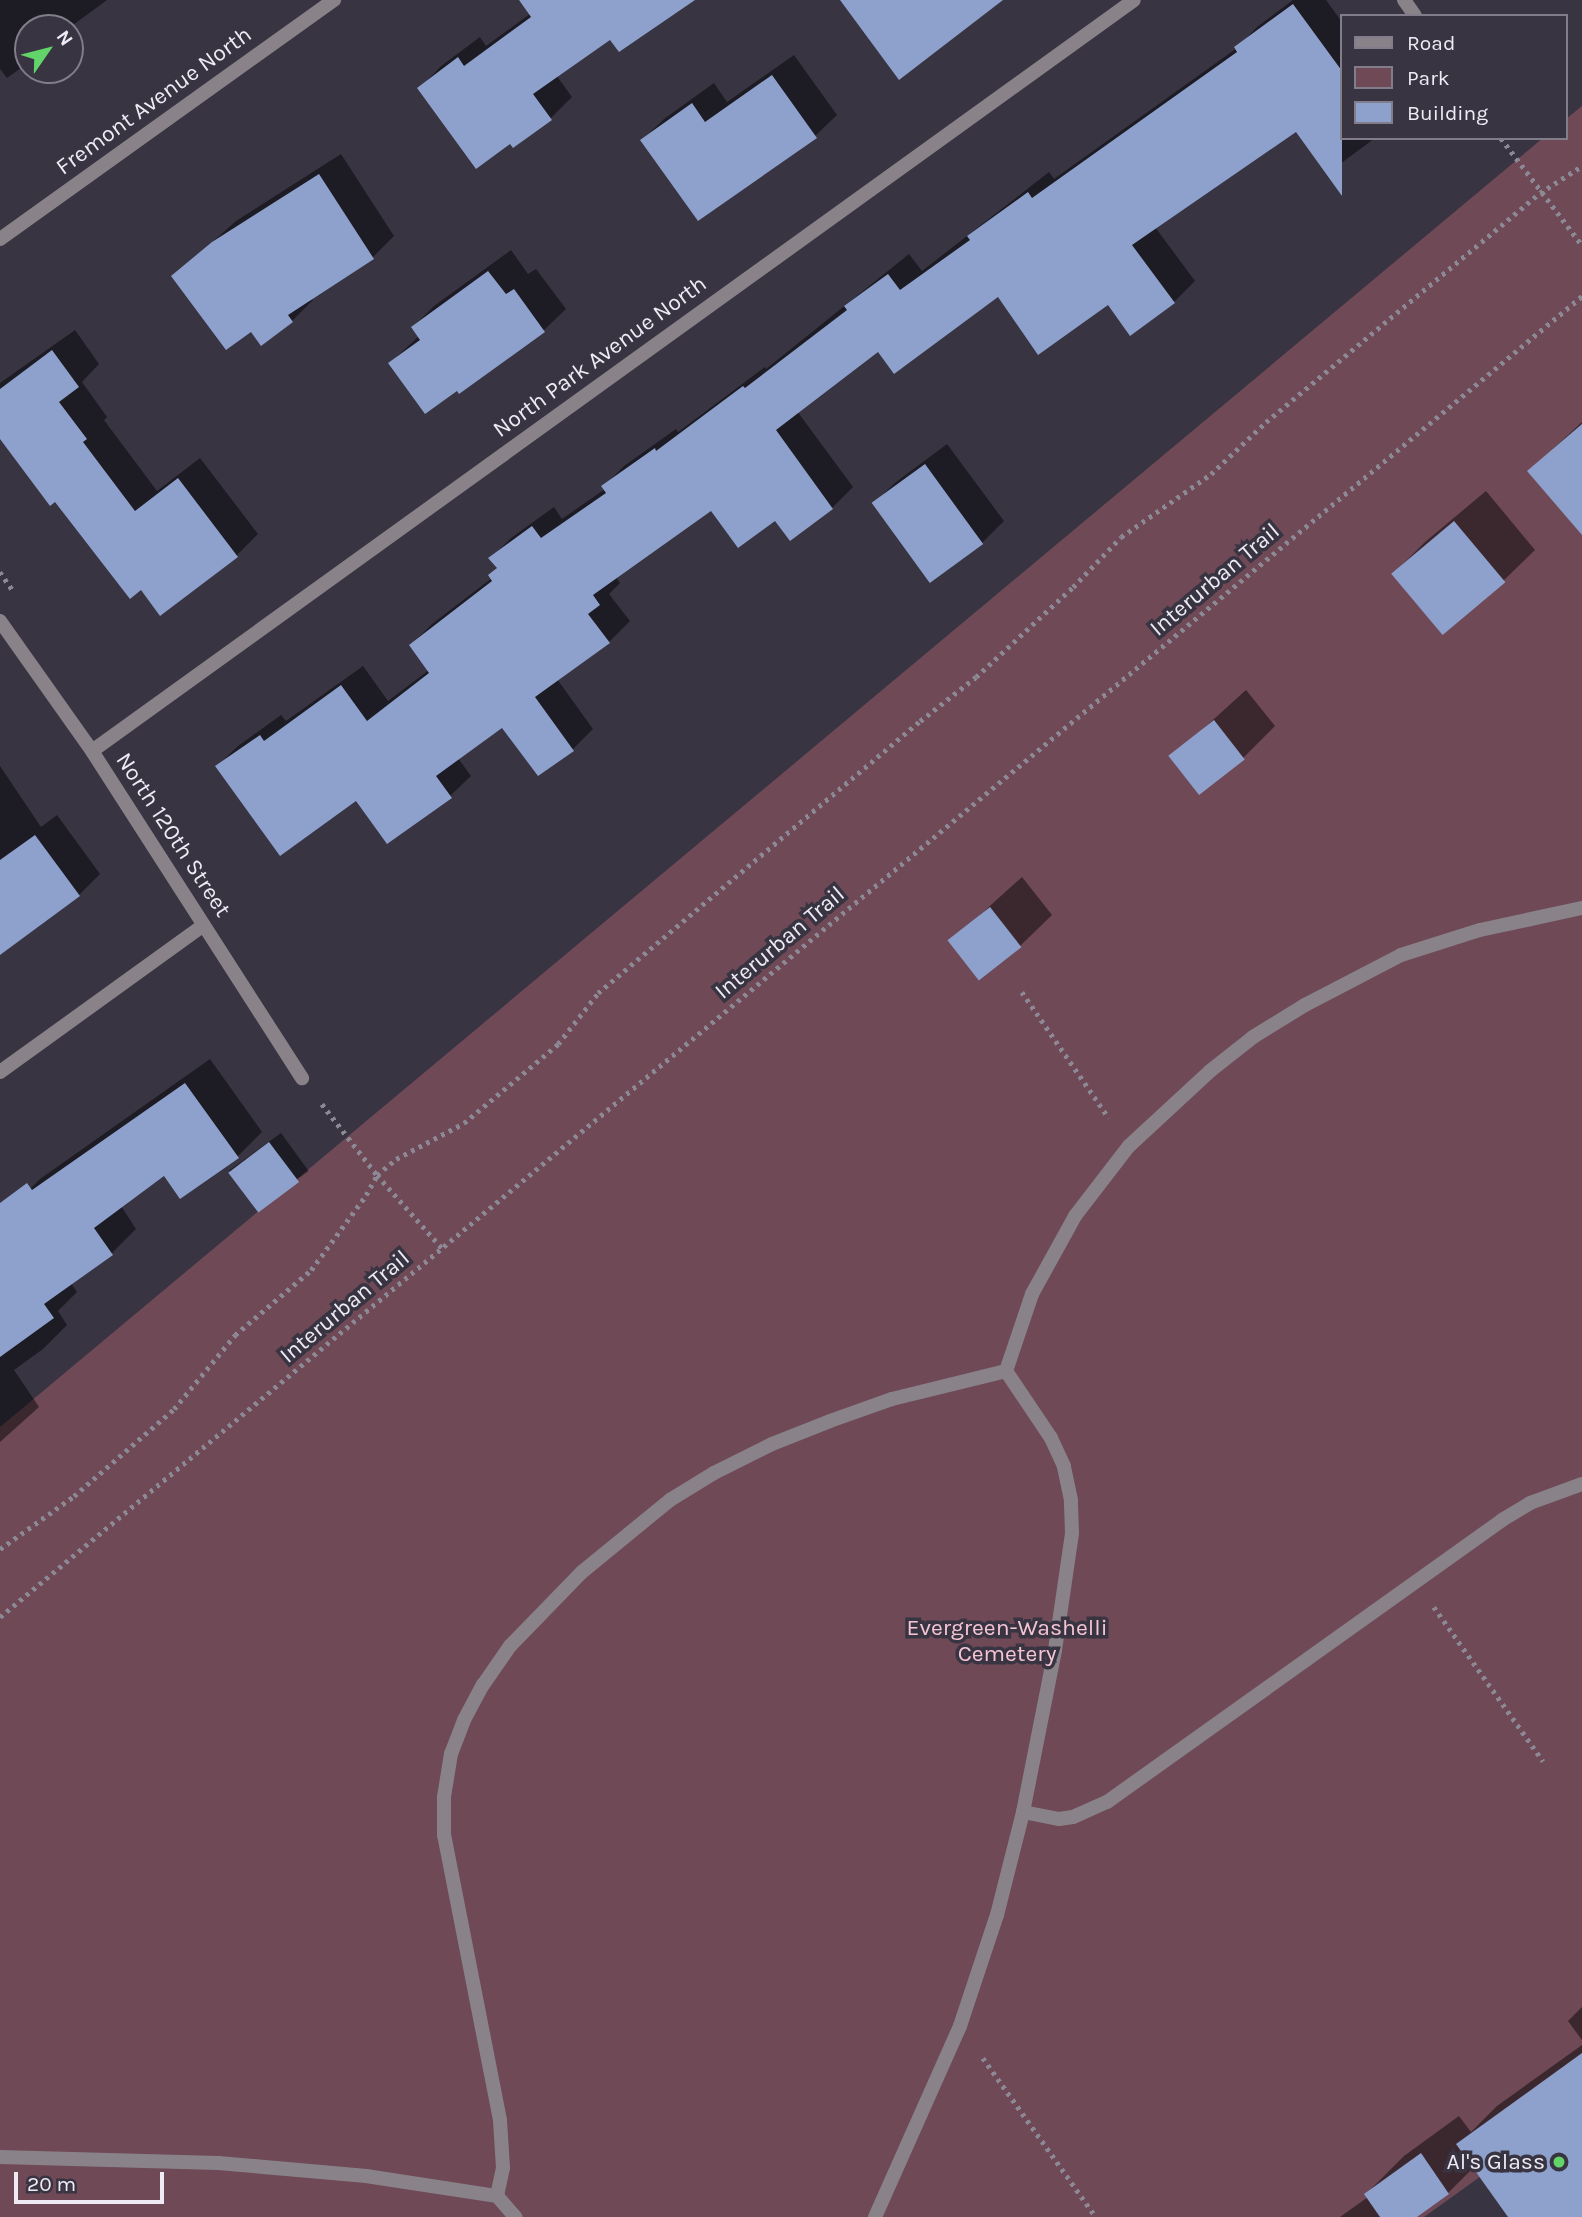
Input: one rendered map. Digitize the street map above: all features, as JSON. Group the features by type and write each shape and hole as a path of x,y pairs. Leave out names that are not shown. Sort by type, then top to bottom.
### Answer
{"street":[{"name":"Fremont Avenue North","path":"0,239 334,0"},
{"name":"North Park Avenue North","path":"92,751 1134,0"},
{"name":"North 120th Street","path":"0,621 92,751 302,1078"},
{"path":"1006,1371 1032,1294 1051,1256 1088,1197 1129,1146 1168,1107 1253,1037 1357,975 1442,941 1525,918 1582,908"},
{"path":"0,1072 204,925"},
{"path":"875,2217 960,2026 997,1915 1023,1812 1060,1623 1072,1533 1071,1500 1064,1466 1051,1437 1006,1371"},
{"path":"498,2196 503,2168 500,2120 444,1835 444,1797 451,1754 464,1720 483,1685 509,1646 582,1572 670,1500 714,1473 772,1444 842,1416 927,1389 1006,1371"},
{"path":"1023,1812 1059,1819 1081,1815 1107,1802 1502,1520 1530,1503 1582,1484"},
{"path":"0,2157 218,2163 366,2176 498,2196 515,2217"}],"path":[{"path":"1502,140 1582,245"},
{"path":"0,1549 74,1496 174,1409 235,1335 311,1270 366,1195 377,1175 396,1159 464,1123 558,1044 598,993 920,721 976,677 1073,587 1121,537 1211,474 1266,422 1541,193 1582,166"},
{"name":"Interurban Trail","path":"0,1617 1582,296"},
{"path":"1022,992 1129,1146"},
{"path":"302,1078 377,1175 442,1248"},
{"path":"1415,1580 1543,1761"},
{"path":"960,2026 1097,2217"}],"green space":[{"name":"Evergreen-Washelli Cemetery","path":"1582,106 1582,2104 1424,2217 0,2217 0,1427 1541,140 1568,140 1568,117"}],"building":[{"path":"519,0 695,0 619,52 610,40 533,94 552,120 513,148 510,144 476,169 417,88 458,57 464,66 531,17"},
{"path":"840,0 1003,0 899,80"},
{"path":"1293,4 1340,68 1342,196 1296,132 1132,245 1175,303 1130,336 1108,305 1038,355 998,297 894,374 878,352 776,430 833,509 790,541 775,521 738,548 711,511 593,595 600,605 588,614 610,643 535,697 574,751 538,776 502,728 436,776 452,798 387,844 356,801 280,856 215,766 260,735 264,741 341,685 367,721 429,673 409,645 492,581 488,575 497,568 488,558 532,526 541,538 606,493 601,486 655,448 656,451 743,386 745,388 847,310 844,306 888,274 900,290 970,240 967,236 1028,192 1032,198 1237,52 1234,47"},
{"path":"772,75 817,138 698,221 640,140 692,103 705,122"},
{"path":"319,174 374,259 288,315 293,322 261,346 251,332 226,350 171,276 212,242"},
{"path":"488,271 506,294 514,289 545,332 459,394 457,391 425,414 388,363 420,340 411,327"},
{"path":"52,350 79,387 59,402 87,439 83,442 135,511 178,478 238,557 160,616 141,590 130,599 55,502 50,506 0,439 0,389"},
{"path":"1582,424 1582,535 1527,471"},
{"path":"925,464 983,544 930,583 872,503"},
{"path":"1454,521 1505,582 1443,635 1391,574"},
{"path":"1214,720 1245,759 1199,795 1168,756"},
{"path":"35,835 80,896 0,955 0,860"},
{"path":"990,907 1021,947 979,980 947,940"},
{"path":"185,1083 239,1158 180,1199 164,1176 94,1228 113,1255 44,1304 54,1318 0,1357 0,1203 27,1183 32,1190"},
{"path":"269,1142 299,1182 258,1213 228,1173"},
{"path":"1582,2053 1582,2217 1508,2217 1456,2144"},
{"path":"1421,2153 1449,2194 1417,2217 1380,2217 1364,2194"}],"place":[{"name":"Al's Glass","path":"1559,2162"}]}
